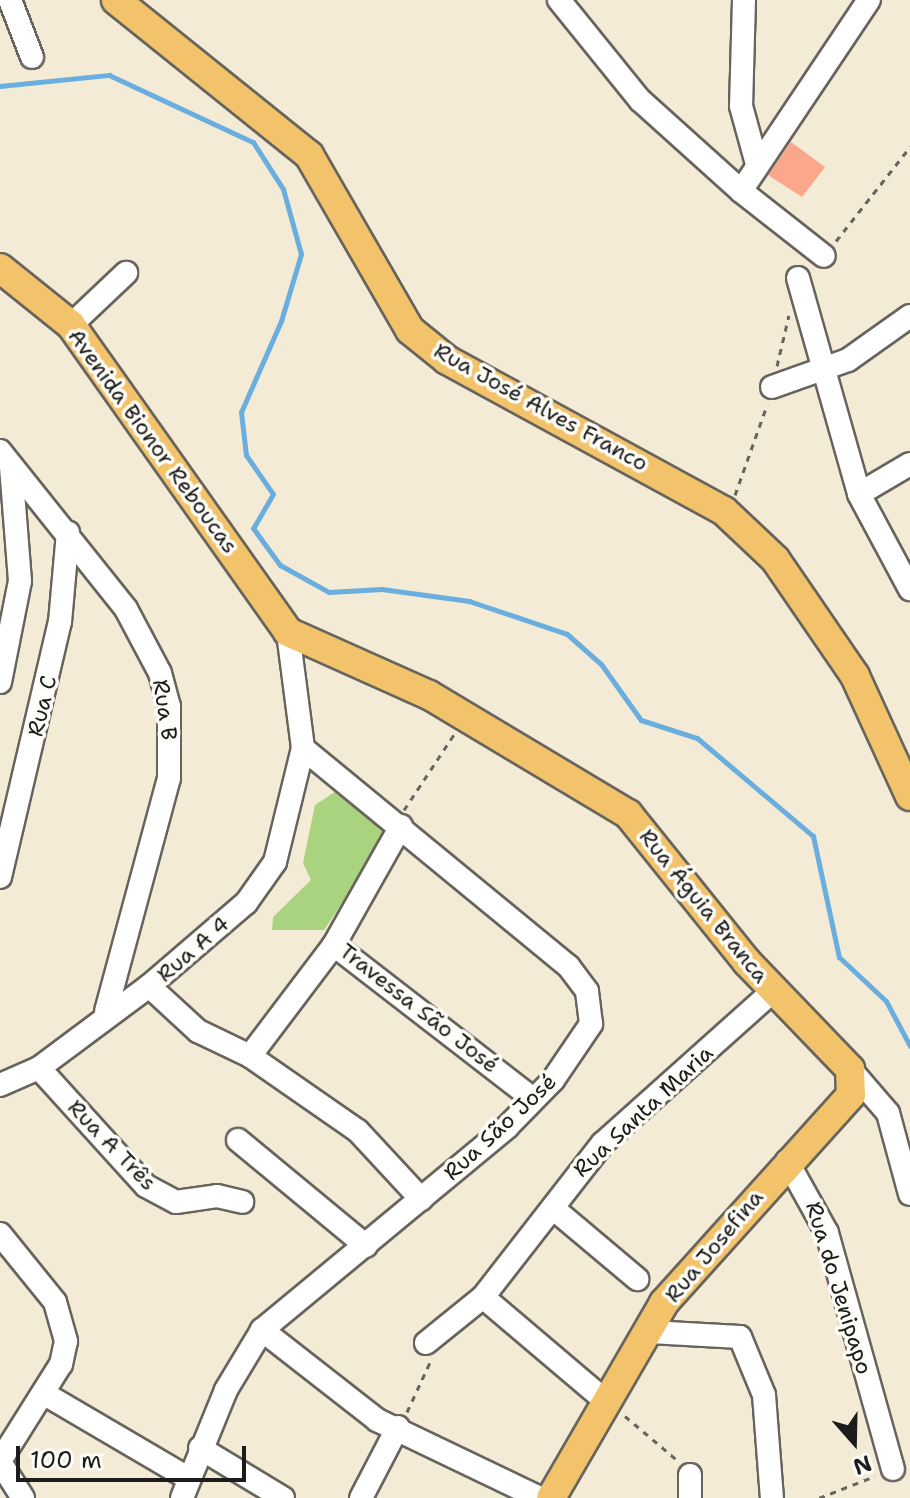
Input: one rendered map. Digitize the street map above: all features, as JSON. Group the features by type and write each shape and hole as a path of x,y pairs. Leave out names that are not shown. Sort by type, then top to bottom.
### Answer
{"main road":[{"name":"Rua José Alves Franco","path":"116,0 309,155 410,330 447,360 724,511 775,559 855,676 910,796"},
{"name":"Avenida Bionor Reboucas","path":"0,268 71,325 288,632"},
{"name":"Rua Águia Branca","path":"288,632 466,717 628,814 850,1082"},
{"name":"Rua Josefina","path":"551,1498 650,1332 664,1303 787,1161 850,1082"}],"street":[{"path":"10,0 32,57"},
{"path":"559,0 640,100 741,191 824,256"},
{"path":"744,0 741,106 757,164"},
{"path":"741,191 869,0"},
{"path":"71,325 126,273"},
{"path":"798,278 827,367 859,494 910,589"},
{"path":"772,387 827,367 910,316"},
{"path":"0,682 20,581 6,459"},
{"name":"Rua B","path":"6,459 68,532 142,637 160,673 172,730 161,818 106,1012"},
{"path":"859,494 910,464"},
{"name":"Rua C","path":"0,877 60,622 68,532"},
{"path":"288,632 303,748"},
{"name":"Rua A 4","path":"0,1085 39,1068 106,1012 149,986 246,903 275,862 303,748"},
{"name":"Rua São José","path":"185,1488 200,1448 262,1330 421,1199 532,1098 583,1042 591,1024 587,991 568,966 303,748"},
{"name":"Travessa São José","path":"398,824 334,945 532,1098"},
{"path":"250,1056 334,945"},
{"path":"149,986 198,1031 250,1056 358,1131 421,1199"},
{"name":"Rua Santa Maria","path":"426,1343 483,1297 554,1209 565,1185 603,1143 773,991"},
{"name":"Rua A Três","path":"39,1068 146,1186 176,1202 217,1196 242,1202"},
{"name":"Rua Águia Branca","path":"850,1082 888,1113 910,1194"},
{"path":"888,1113 910,1106"},
{"path":"238,1140 366,1246"},
{"name":"Rua do Jenipapo","path":"787,1161 827,1233 893,1469"},
{"path":"554,1209 637,1279"},
{"path":"0,1234 64,1319 61,1364 0,1461 23,1498"},
{"path":"483,1297 608,1403"},
{"path":"262,1330 377,1420 402,1421 540,1498"},
{"path":"650,1332 740,1337 764,1395 772,1498"},
{"path":"43,1393 185,1488"},
{"path":"361,1498 402,1421"},
{"path":"200,1448 283,1498"},
{"path":"690,1475 690,1498"}],"path":[{"path":"398,824 466,717"},
{"path":"402,1421 433,1361 426,1343"},
{"path":"608,1403 690,1475"},
{"path":"819,1498 893,1469"}],"green space":[{"path":"341,788 391,830 324,930 272,930 273,917 311,880 303,863 315,805"}],"building":[{"path":"791,142 825,167 802,197 768,175"}],"waterway":[{"path":"0,86 109,75 253,142 283,189 301,254 281,321 241,412 246,455 273,494 253,528 280,565 329,592 382,589 469,601 567,634 601,664 641,720 697,738 813,836 839,957 886,1001 910,1046"}]}
